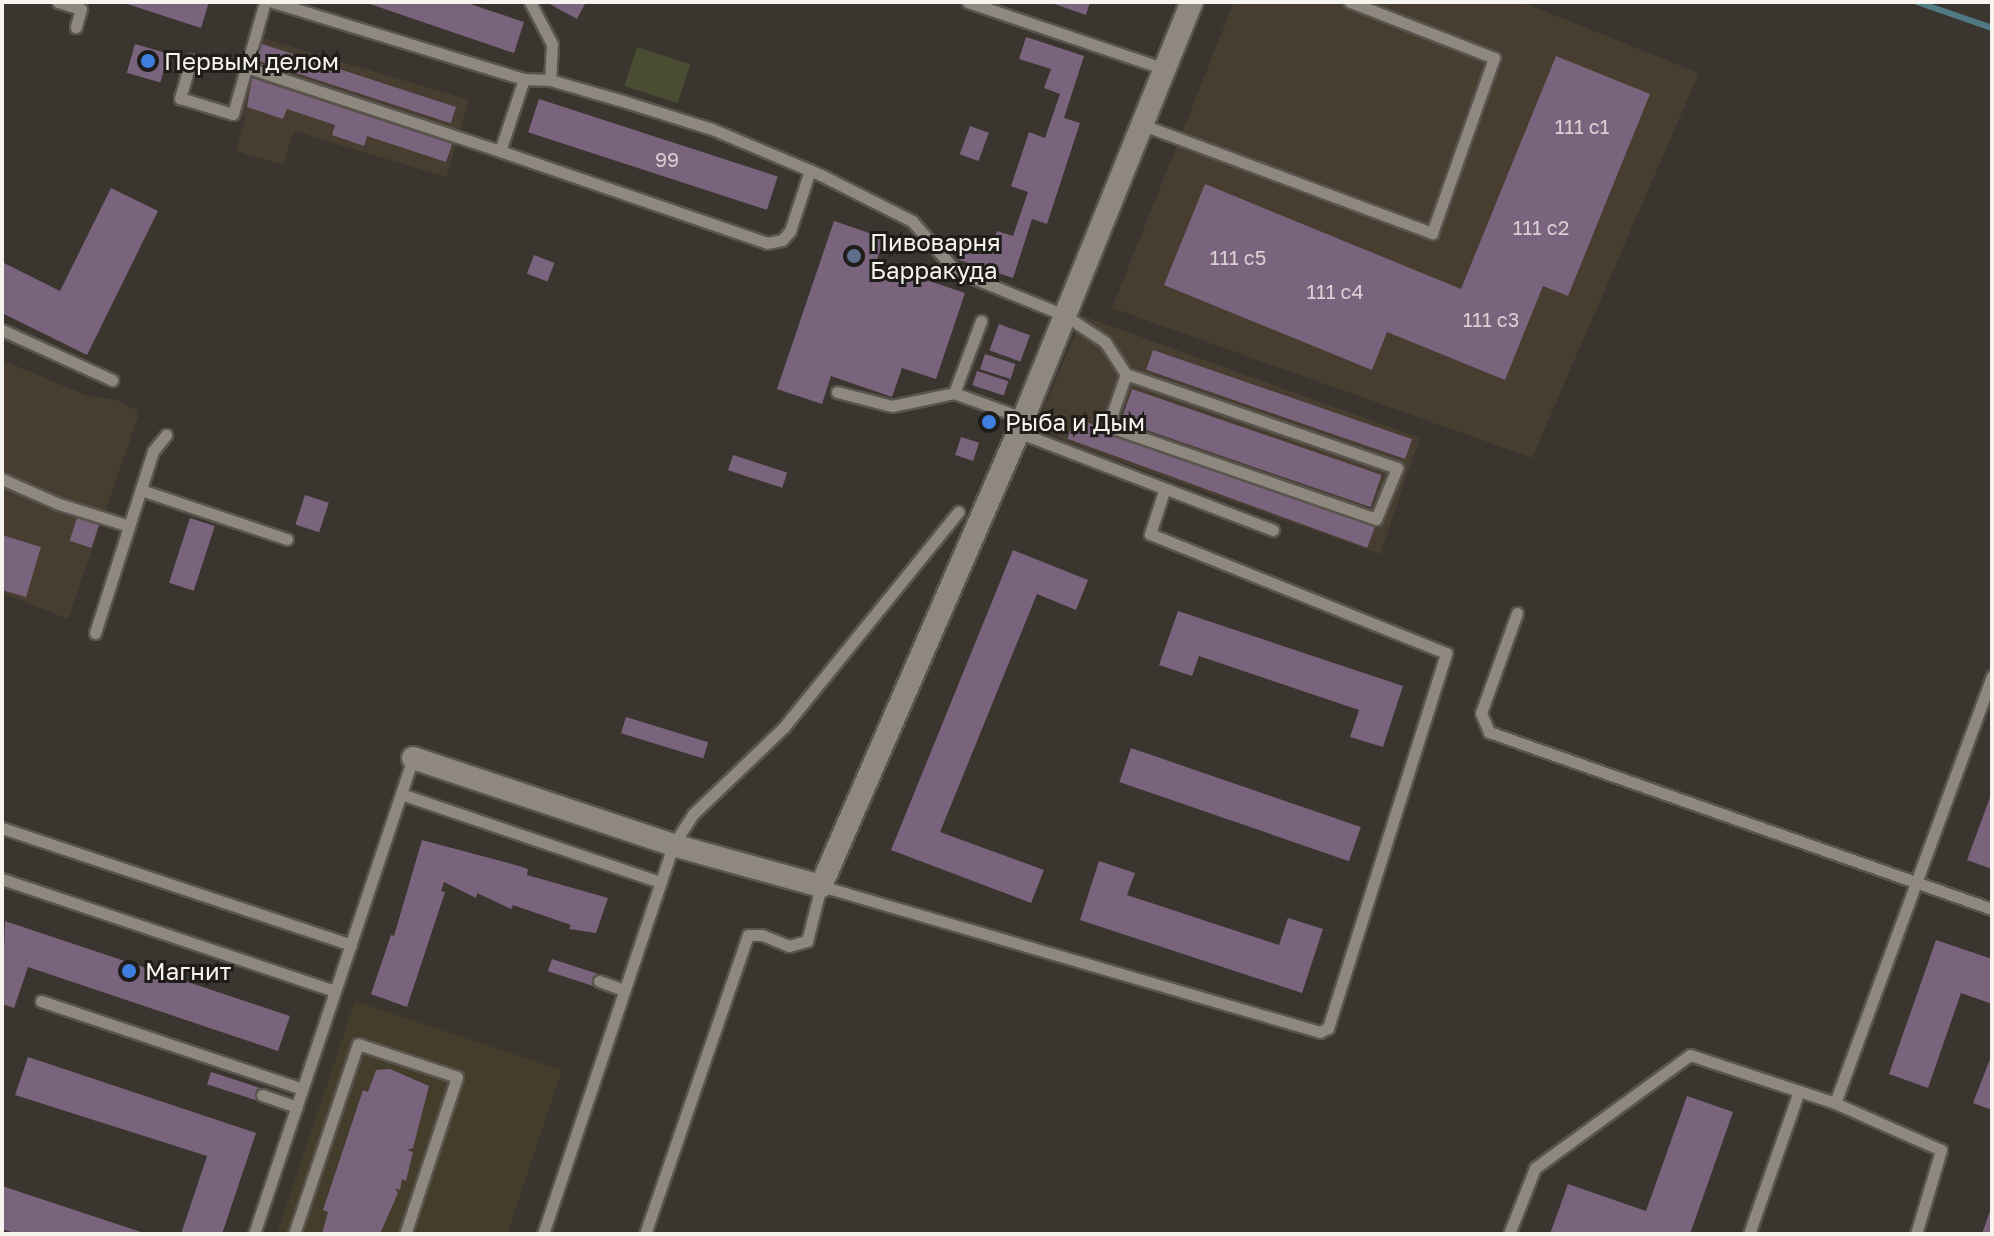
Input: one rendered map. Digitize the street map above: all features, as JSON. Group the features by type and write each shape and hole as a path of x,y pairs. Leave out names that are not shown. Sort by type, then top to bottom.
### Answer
{"street":[{"path":"413,758 673,845 821,886 1021,425 1192,2"}],"lane":[{"path":"58,2 81,9 76,27"},
{"path":"191,60 180,98 233,114 265,2"},
{"path":"273,2 524,79 550,80 712,129 810,170 912,221 956,271 1066,316 1105,342 1126,374 1397,468 1376,519 1108,426 1126,374"},
{"path":"530,2 552,44 550,80"},
{"path":"968,2 1165,69"},
{"path":"1143,125 1432,233 1494,58 1350,2"},
{"path":"246,67 767,243 782,240 790,231 810,170"},
{"path":"500,151 524,79"},
{"path":"954,393 981,321"},
{"path":"2,330 112,380"},
{"path":"837,392 892,406 954,393 1164,491 1273,530"},
{"path":"95,633 153,451 166,435"},
{"path":"2,479 129,526"},
{"path":"141,490 287,539"},
{"path":"645,1234 748,935 762,935 789,946 807,941 821,886 1320,1032 1328,1028 1446,653 1150,534 1164,491"},
{"path":"543,1234 673,845 693,814 784,727 958,512"},
{"path":"1517,613 1481,713 1489,732 1992,909"},
{"path":"1835,1103 1919,882 1992,676"},
{"path":"254,1234 413,758"},
{"path":"401,794 660,882"},
{"path":"2,828 351,945"},
{"path":"2,879 335,991"},
{"path":"599,981 624,990"},
{"path":"41,1001 303,1089"},
{"path":"294,1234 358,1044 457,1077 405,1234"},
{"path":"1509,1234 1535,1168 1690,1055 1835,1103 1941,1150 1916,1234"},
{"path":"1749,1234 1799,1091"},
{"path":"262,1095 297,1107"}],"shaded area":[{"path":"1234,2 1522,2 1699,73 1532,458 1112,308"},
{"path":"259,37 469,100 446,177 294,131 283,165 236,151 246,117 236,113"},
{"path":"1083,316 1420,438 1380,554 1065,442 1037,424"},
{"path":"2,360 88,396 116,400 136,410 138,417 68,619 2,593"},
{"path":"355,1001 562,1070 507,1234 277,1234"}],"green space":[{"path":"637,47 690,64 678,103 624,86"}],"building":[{"path":"121,2 209,2 201,28"},
{"path":"364,2 464,2 524,22 514,53"},
{"path":"546,2 586,2 577,19"},
{"path":"1049,2 1090,2 1086,15"},
{"path":"1026,37 1084,56 1064,118 1080,123 1047,224 1032,219 1013,278 956,259 963,239 991,248 997,231 1013,236 1028,192 1011,186 1029,132 1045,138 1060,94 1044,88 1051,69 1019,59"},
{"name":"Первым делом","path":"135,44 169,54 160,82 127,73"},
{"path":"262,44 456,107 451,123 257,60"},
{"path":"1556,56 1650,94 1568,296 1543,286 1505,380 1387,332 1372,370 1164,285 1205,184 1461,289"},
{"path":"252,78 452,144 446,162 367,136 364,146 332,135 335,125 287,109 283,119 247,107"},
{"path":"539,99 778,177 767,210 528,132"},
{"path":"970,126 989,133 979,161 960,154"},
{"path":"111,188 158,211 87,355 2,313 2,262 60,291"},
{"path":"834,221 884,238 876,263 965,293 936,379 902,368 892,397 831,376 822,404 777,389"},
{"path":"534,255 555,263 547,282 527,274"},
{"path":"999,324 1030,335 1020,362 989,350"},
{"path":"1153,350 1412,439 1405,459 1146,370"},
{"path":"985,354 1015,364 1010,379 980,369"},
{"path":"977,371 1008,381 1004,395 972,385"},
{"path":"1132,389 1382,475 1371,507 1121,421"},
{"path":"1075,418 1375,527 1367,548 1067,439"},
{"path":"961,437 979,443 973,461 955,455"},
{"path":"733,455 787,473 782,488 728,470"},
{"path":"305,495 329,503 319,532 295,524"},
{"path":"77,518 99,525 91,548 70,541"},
{"path":"190,518 215,526 194,591 169,583"},
{"path":"2,535 41,547 26,597 2,590"},
{"path":"1013,550 1088,580 1076,610 1037,594 940,832 1044,870 1031,903 891,850"},
{"path":"1178,611 1403,686 1383,747 1350,737 1359,710 1199,656 1192,676 1159,665"},
{"path":"626,717 708,742 703,758 621,733"},
{"path":"1131,748 1361,827 1349,861 1119,782"},
{"path":"1992,792 1992,869 1967,860"},
{"path":"422,840 519,866 528,869 527,875 608,898 596,933 569,929 571,925 513,905 511,909 477,893 476,898 444,882 441,891 445,892 407,1007 371,994 391,935 394,936"},
{"path":"1099,861 1135,873 1127,895 1279,945 1288,918 1323,929 1302,993 1080,920"},
{"path":"5,921 290,1016 278,1051 28,967 14,1008 2,1004"},
{"path":"1936,940 1992,959 1992,1004 1961,993 1928,1088 1889,1074"},
{"path":"552,959 601,975 597,987 548,971"},
{"path":"1992,1054 1992,1110 1973,1103"},
{"path":"28,1057 256,1133 222,1234 181,1234 207,1156 15,1095"},
{"path":"390,1069 429,1086 413,1148 407,1150 413,1152 406,1181 402,1179 400,1190 395,1188 398,1193 380,1234 322,1234 328,1212 323,1210 363,1090 368,1092 376,1070"},
{"path":"211,1072 263,1089 259,1101 207,1084"},
{"path":"1687,1096 1733,1112 1690,1234 1550,1234 1568,1184 1646,1211"},
{"path":"2,1186 144,1233 17,1234 2,1229"},
{"path":"1992,1205 1992,1234 1982,1234"}],"waterway":[{"path":"1917,2 1992,28"}],"place":[{"name":"Первым делом","path":"148,61"},
{"name":"Пивоварня Барракуда","path":"854,256"},
{"name":"Рыба и Дым","path":"989,422"},
{"name":"Магнит","path":"129,971"}]}
